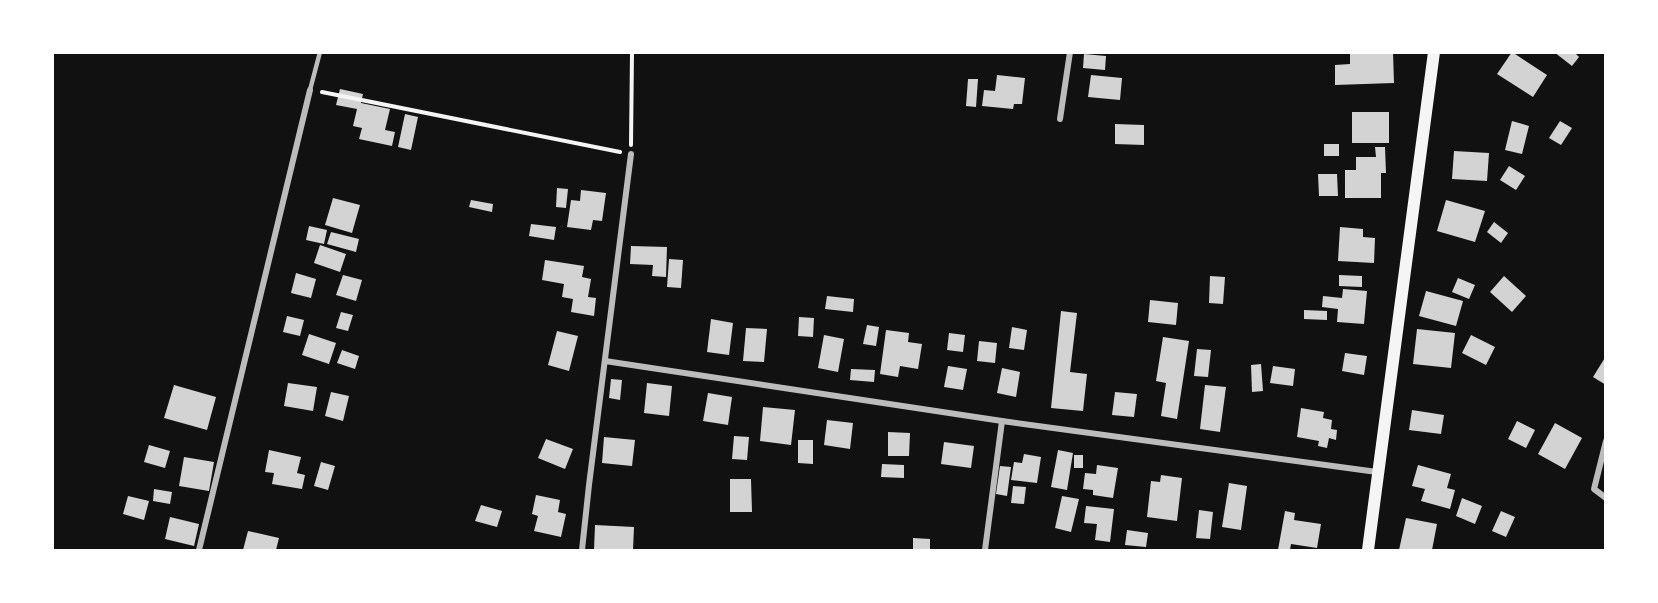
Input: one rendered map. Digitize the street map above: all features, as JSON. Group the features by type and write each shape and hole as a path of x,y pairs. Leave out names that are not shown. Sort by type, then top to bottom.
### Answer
{"main road":[{"path":"1368,550 1434,52"}],"street":[{"path":"1060,119 1070,52"},
{"path":"199,550 310,90"},
{"path":"582,550 631,154"},
{"path":"605,361 1002,421 1377,472"},
{"path":"985,550 1002,421"},
{"path":"1605,441 1594,489 1605,498"}],"lane":[{"path":"310,90 320,52"}],"path":[{"path":"310,90 631,154 632,52"}],"building":[{"path":"1350,52 1393,52 1394,83 1335,85 1335,65 1350,64"},
{"path":"1512,52 1547,75 1533,97 1497,74"},
{"path":"1554,52 1574,52 1579,57 1572,66"},
{"path":"1084,54 1106,56 1105,70 1083,68"},
{"path":"997,75 1025,78 1022,104 1014,104 1013,109 982,106 984,90 995,91"},
{"path":"1091,75 1122,78 1120,100 1088,97"},
{"path":"968,79 978,79 976,107 966,106"},
{"path":"340,89 363,94 361,103 390,109 385,130 395,132 392,146 359,139 362,128 353,126 357,109 336,105"},
{"path":"1352,112 1389,112 1389,143 1352,143"},
{"path":"405,114 418,117 411,150 398,147"},
{"path":"1512,121 1529,126 1522,154 1505,150"},
{"path":"1560,121 1572,128 1561,145 1549,138"},
{"path":"1115,124 1144,125 1144,145 1115,144"},
{"path":"1324,144 1339,144 1339,156 1324,156"},
{"path":"1375,147 1385,147 1386,173 1381,173 1381,198 1345,198 1345,170 1356,170 1356,157 1376,157"},
{"path":"1454,151 1489,153 1487,181 1452,179"},
{"path":"1509,166 1525,176 1516,190 1500,180"},
{"path":"1318,174 1337,174 1338,196 1319,196"},
{"path":"557,188 568,189 566,208 556,207"},
{"path":"581,190 606,193 602,221 593,220 591,230 567,227 571,200 580,201"},
{"path":"333,198 360,205 352,233 325,225"},
{"path":"471,200 493,204 492,212 469,207"},
{"path":"1446,200 1485,211 1475,242 1437,231"},
{"path":"1494,222 1508,233 1501,243 1487,232"},
{"path":"531,224 556,227 554,240 529,236"},
{"path":"309,226 327,230 324,244 306,240"},
{"path":"1340,227 1363,229 1363,237 1375,238 1374,263 1338,261"},
{"path":"331,232 359,239 356,252 327,244"},
{"path":"320,245 346,254 340,272 314,263"},
{"path":"631,246 667,247 666,277 652,276 653,265 630,264"},
{"path":"669,259 683,260 681,288 667,287"},
{"path":"545,260 584,266 582,277 591,279 588,297 596,298 594,316 571,312 573,299 562,297 564,284 542,280"},
{"path":"296,273 316,279 311,298 291,293"},
{"path":"343,275 362,280 356,301 336,295"},
{"path":"1339,275 1362,276 1362,287 1339,286"},
{"path":"1210,276 1225,277 1223,304 1209,303"},
{"path":"1504,276 1526,296 1512,312 1490,292"},
{"path":"1458,278 1475,285 1469,299 1452,292"},
{"path":"1343,289 1367,291 1364,324 1337,322 1338,309 1322,307 1323,296 1342,298"},
{"path":"1426,291 1463,301 1456,326 1419,316"},
{"path":"827,296 854,299 853,312 825,309"},
{"path":"1150,300 1178,303 1176,325 1148,322"},
{"path":"1304,310 1327,311 1327,320 1304,319"},
{"path":"1061,311 1077,313 1070,372 1087,374 1083,411 1051,408"},
{"path":"341,312 353,315 348,331 336,328"},
{"path":"287,316 304,320 300,336 283,332"},
{"path":"799,317 814,318 813,337 798,336"},
{"path":"711,319 733,323 729,355 707,352"},
{"path":"867,325 879,327 876,346 863,344"},
{"path":"1012,327 1027,330 1024,350 1009,348"},
{"path":"746,328 767,329 764,362 743,361"},
{"path":"1417,329 1455,333 1451,368 1413,364"},
{"path":"886,330 909,333 908,342 922,344 918,369 900,366 898,377 880,374"},
{"path":"557,331 578,336 569,371 548,365"},
{"path":"949,333 965,335 963,352 947,350"},
{"path":"309,334 336,343 329,364 302,355"},
{"path":"824,335 844,339 838,372 818,368"},
{"path":"1471,335 1495,347 1486,365 1462,353"},
{"path":"1163,337 1189,341 1177,419 1161,416 1166,383 1156,381"},
{"path":"979,341 997,343 995,363 977,361"},
{"path":"1197,349 1211,350 1208,377 1194,376"},
{"path":"342,350 359,356 355,369 337,363"},
{"path":"1345,353 1367,356 1364,375 1342,371"},
{"path":"1606,356 1606,385 1593,377"},
{"path":"1261,364 1263,391 1252,392 1251,365"},
{"path":"948,366 967,369 963,390 944,387"},
{"path":"1273,366 1295,369 1293,386 1270,383"},
{"path":"1002,368 1020,372 1016,397 997,393"},
{"path":"851,369 875,370 874,382 850,380"},
{"path":"611,379 622,380 620,400 609,398"},
{"path":"288,383 317,387 313,411 284,406"},
{"path":"647,383 672,386 669,416 644,413"},
{"path":"174,385 216,397 207,430 164,418"},
{"path":"1205,385 1226,387 1220,432 1200,429"},
{"path":"331,392 349,396 343,421 325,416"},
{"path":"1115,392 1137,394 1134,417 1112,415"},
{"path":"708,393 732,397 728,425 703,421"},
{"path":"763,407 795,410 791,445 760,441"},
{"path":"1301,408 1324,412 1323,418 1332,420 1331,429 1337,430 1336,440 1329,438 1327,448 1318,446 1319,441 1297,437"},
{"path":"1412,410 1444,415 1441,434 1409,430"},
{"path":"827,420 853,423 850,449 824,445"},
{"path":"1517,421 1535,430 1526,448 1508,439"},
{"path":"1555,423 1582,438 1565,469 1538,454"},
{"path":"888,432 910,433 909,456 888,456"},
{"path":"734,436 749,437 747,460 732,459"},
{"path":"604,437 635,440 632,466 602,463"},
{"path":"546,439 573,449 565,469 538,458"},
{"path":"798,440 813,440 813,464 798,463"},
{"path":"944,442 974,446 971,468 941,464"},
{"path":"149,445 170,451 165,468 144,462"},
{"path":"269,450 301,457 297,473 305,475 302,489 272,484 274,473 265,472"},
{"path":"1058,450 1073,453 1067,490 1051,487"},
{"path":"1024,454 1041,457 1037,483 1011,480 1014,462 1022,463"},
{"path":"1074,455 1083,455 1083,468 1074,468"},
{"path":"184,457 214,462 209,491 179,486"},
{"path":"321,462 335,466 328,490 314,486"},
{"path":"882,464 904,465 904,478 881,477"},
{"path":"1097,465 1118,468 1113,498 1093,495 1093,490 1083,489 1085,473 1096,474"},
{"path":"1418,465 1451,474 1447,488 1455,490 1450,509 1421,501 1425,489 1412,486"},
{"path":"1000,466 1011,467 1007,496 996,494"},
{"path":"1161,475 1182,478 1177,521 1147,517 1151,481 1160,482"},
{"path":"730,479 751,479 752,512 730,512"},
{"path":"1229,483 1247,486 1241,530 1222,527"},
{"path":"1013,486 1026,487 1024,504 1011,503"},
{"path":"154,489 172,492 170,504 153,501"},
{"path":"536,495 560,500 558,512 566,514 561,537 534,531 538,516 532,514"},
{"path":"128,496 149,501 144,520 123,514"},
{"path":"1062,496 1079,499 1071,532 1055,528"},
{"path":"1462,498 1482,506 1475,524 1456,516"},
{"path":"481,505 502,511 497,527 475,521"},
{"path":"1086,506 1114,509 1110,542 1095,540 1097,524 1084,523"},
{"path":"1199,510 1213,512 1210,539 1196,538"},
{"path":"1285,511 1295,513 1294,520 1321,524 1317,548 1291,544 1290,550 1278,550"},
{"path":"1501,511 1515,517 1506,537 1492,531"},
{"path":"170,517 199,524 194,546 165,539"},
{"path":"1406,518 1437,524 1432,550 1399,550"},
{"path":"595,525 634,527 633,550 594,550"},
{"path":"1127,530 1148,533 1146,547 1125,545"},
{"path":"248,531 279,538 276,550 243,550"},
{"path":"913,538 930,539 930,550 913,550"}]}
